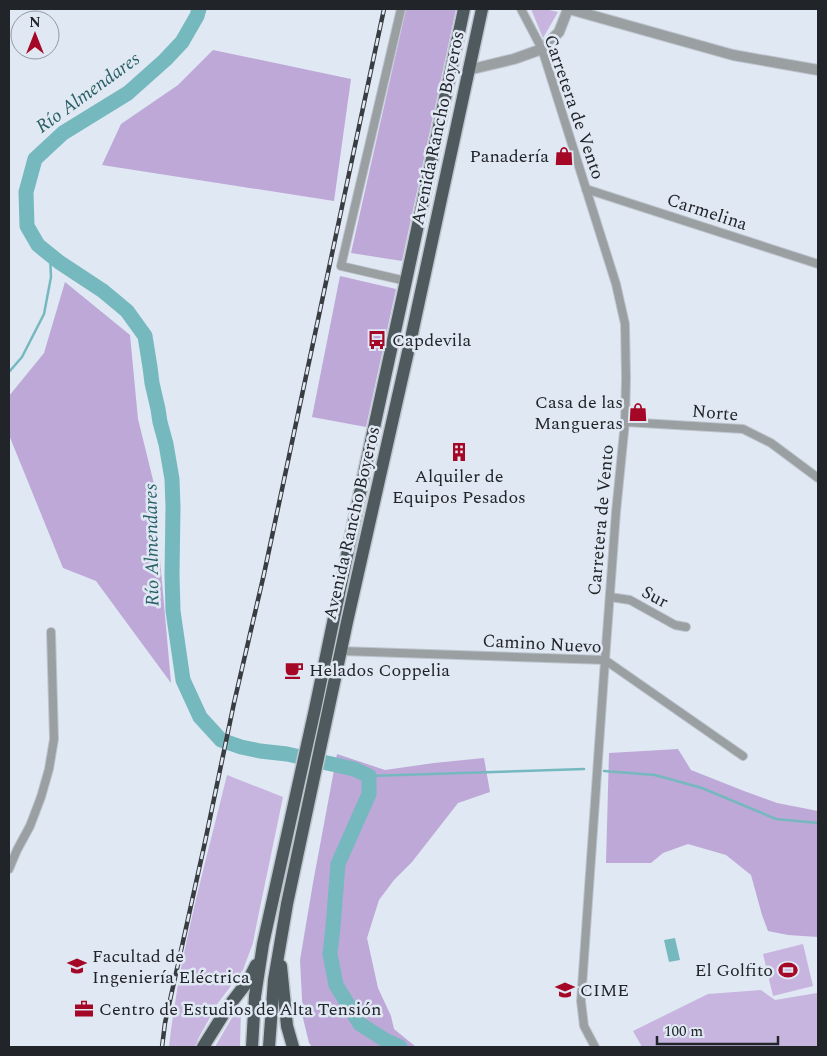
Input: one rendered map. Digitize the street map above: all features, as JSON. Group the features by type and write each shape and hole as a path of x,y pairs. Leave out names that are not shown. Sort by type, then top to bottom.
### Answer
{"highway":[{"name":"Avenida Rancho Boyeros","path":"269,1047 274,980 304,822 365,469 464,9"},
{"name":"Avenida Rancho Boyeros","path":"252,1047 255,996 264,944 291,819 341,651 482,9"},
{"path":"203,1047 228,1007 248,981 264,944"},
{"path":"280,945 288,1026 293,1047"}],"street":[{"path":"402,9 342,266 406,282"},
{"name":"Carretera de Vento","path":"521,9 542,49 616,284 625,324 625,422 616,512 581,1001 584,1026 595,1047"},
{"path":"468,70 514,59 542,49 559,32 568,9 733,55 818,70"},
{"name":"Carmelina","path":"586,189 818,264"},
{"name":"Norte","path":"625,422 743,429 770,444 818,478"},
{"name":"Sur","path":"610,597 630,600 675,625 686,627"},
{"path":"9,869 30,826 49,768 54,739 51,632"},
{"name":"Camino Nuevo","path":"341,651 605,660 743,756"}],"shaded area":[{"path":"406,9 456,9 402,261 351,253"},
{"path":"531,9 558,12 543,38"},
{"path":"213,50 351,79 334,201 102,165 121,124 178,85"},
{"path":"340,276 396,289 366,427 312,417"},
{"path":"65,282 130,335 138,419 156,492 158,537 171,683 96,581 63,568 9,435 9,396 44,353"},
{"path":"678,749 691,770 777,803 818,811 818,937 788,935 768,931 751,875 726,855 688,844 663,853 651,863 606,863 609,753"},
{"path":"337,754 385,770 484,758 490,792 458,803 412,862 394,880 379,900 367,938 378,988 391,1016 394,1029 416,1047 312,1047 309,1043 303,1018 300,960"},
{"path":"227,775 283,797 253,943 243,970 218,1003 195,1047 169,1047 173,1013 186,944"},
{"name":"El Golfito","path":"803,944 813,986 773,996 763,954"},
{"path":"761,990 775,1000 817,993 818,991 818,1047 642,1047 633,1031 708,994"},
{"path":"237,1009 241,1010 240,1047 215,1047"}],"water":[{"path":"675,938 680,960 669,962 664,940"}],"waterway":[{"name":"Río Almendares","path":"199,9 182,42 165,60 128,93 63,133 35,159 26,192 27,226 38,245 59,262 103,291 127,311 145,336 152,383 172,479 173,611 183,680 200,717 221,740 241,747 287,754 354,769 369,776 369,794 338,864 330,954 336,985 360,1024 400,1047"},
{"path":"9,372 22,357 44,314 51,277 50,255"},
{"path":"369,776 584,769"},
{"path":"604,771 655,775 702,788 776,819 818,823"}],"railway":[{"path":"162,1047 165,1023 234,703 264,574 384,9"}],"place":[{"name":"Panadería","path":"564,156"},
{"name":"Capdevila","path":"377,340"},
{"name":"Casa de las Mangueras","path":"638,412"},
{"name":"Alquiler de Equipos Pesados","path":"459,452"},
{"name":"Helados Coppelia","path":"294,670"},
{"name":"Facultad de Ingeniería Eléctrica","path":"77,966"},
{"name":"El Golfito","path":"788,970"},
{"name":"CIME","path":"565,990"},
{"name":"Centro de Estudios de Alta Tensión","path":"84,1009"}]}
